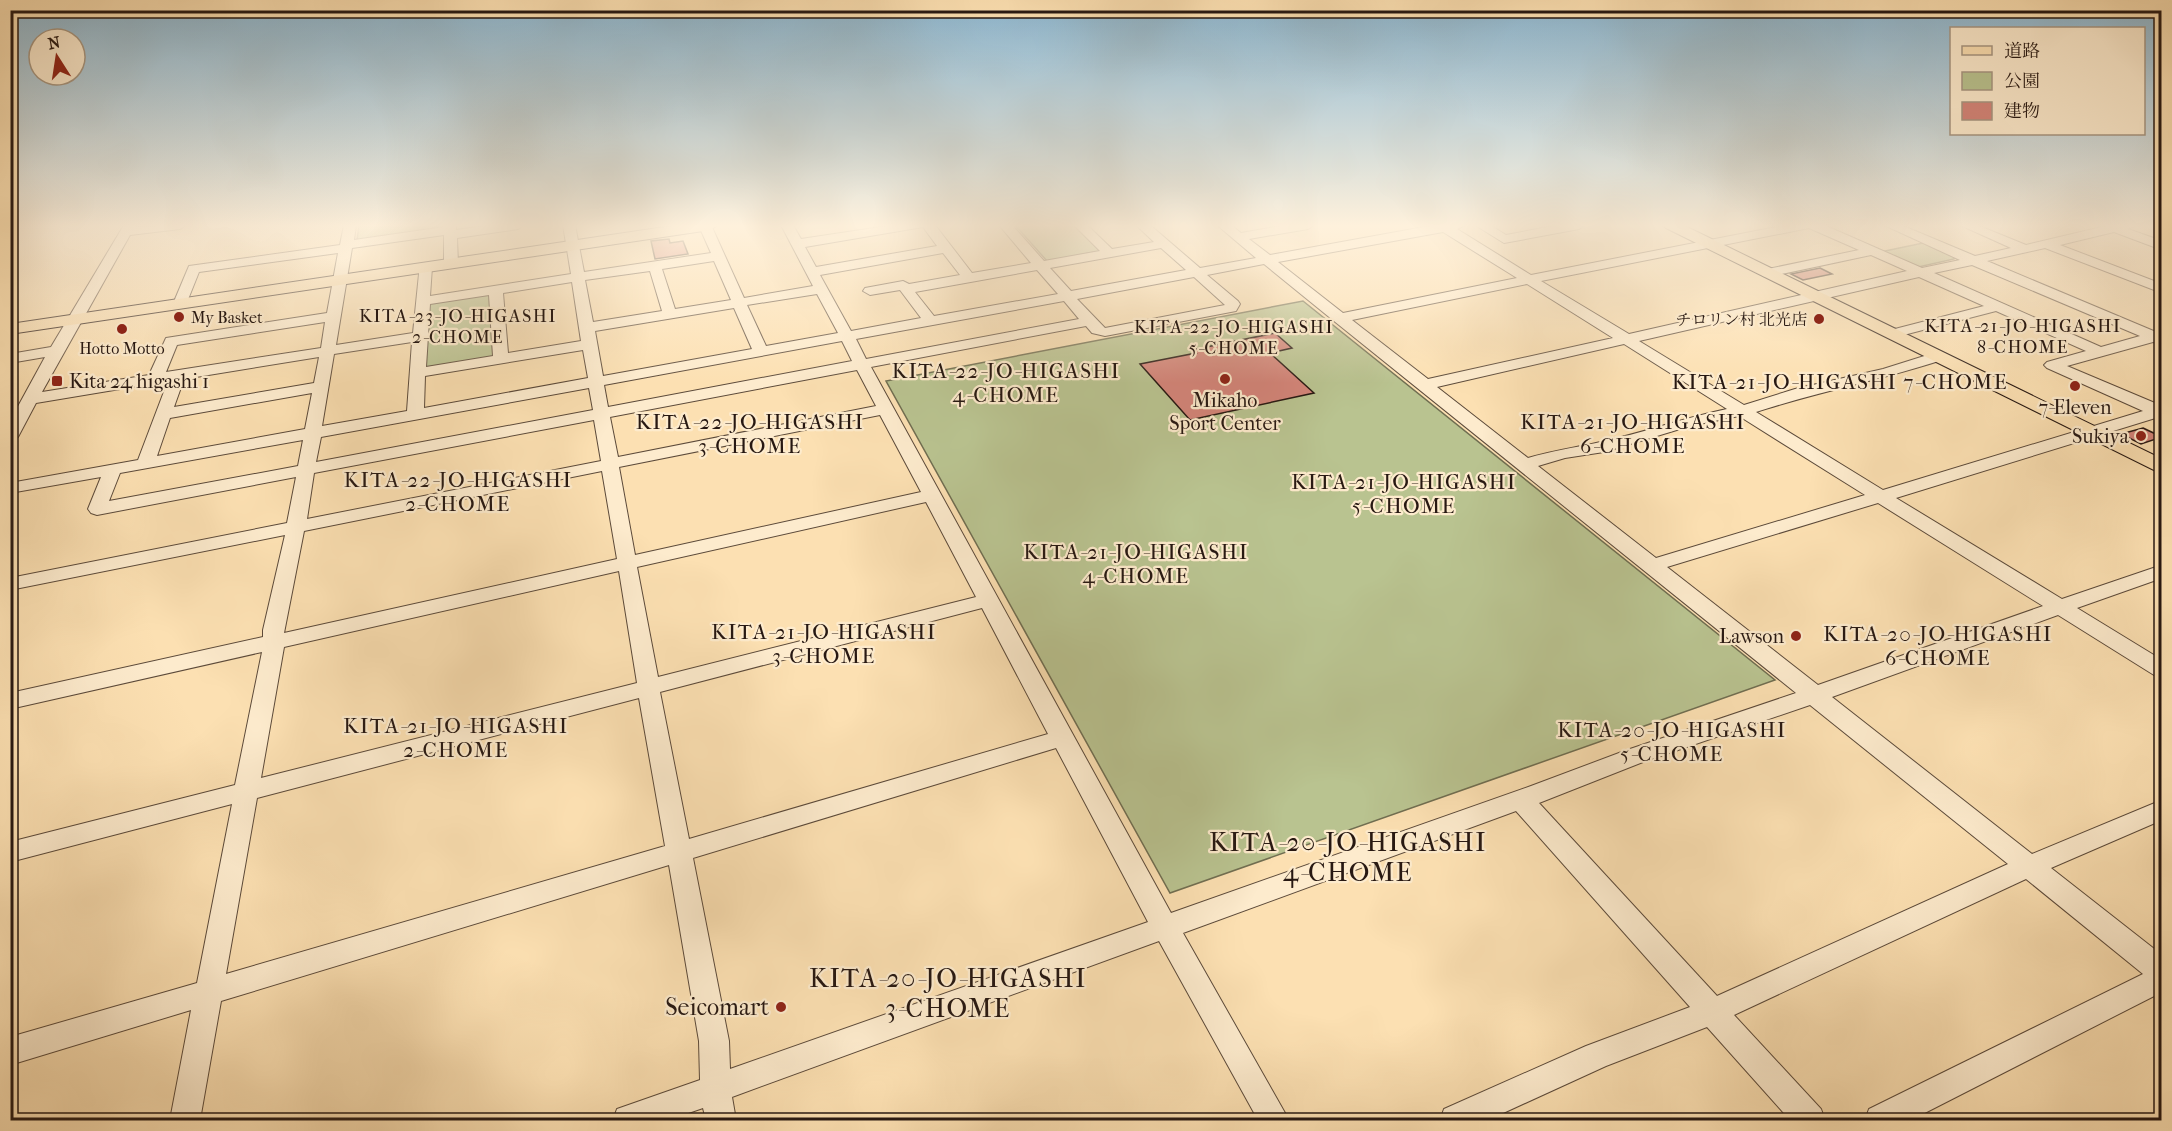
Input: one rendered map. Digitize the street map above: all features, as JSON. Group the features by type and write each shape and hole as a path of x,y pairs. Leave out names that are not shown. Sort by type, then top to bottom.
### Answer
{"main road":[{"path":"10,329 354,278"},
{"path":"1778,278 2162,468"}],"street":[{"path":"10,437 22,406 99,278"},
{"path":"180,304 190,278"},
{"path":"415,414 423,278"},
{"path":"422,302 578,278 649,689 714,1041 715,1089 721,1120"},
{"path":"659,278 670,314"},
{"path":"728,278 761,352"},
{"path":"418,373 501,359 670,314 739,303 826,278"},
{"path":"906,289 969,278"},
{"path":"1052,278 1097,330 1105,332 1231,308 1233,304 1204,278"},
{"path":"10,488 1166,278"},
{"path":"1289,278 2162,972"},
{"path":"1339,318 1535,278"},
{"path":"1424,385 1895,278"},
{"path":"1934,278 2100,352"},
{"path":"2016,278 2159,338"},
{"path":"2132,278 2161,289"},
{"path":"1529,279 2162,670"},
{"path":"185,1120 274,642 273,630 296,527 340,280"},
{"path":"817,280 1164,928 1188,964 1274,1120"},
{"path":"870,291 903,285 930,321"},
{"path":"2161,289 2139,295 2162,304"},
{"path":"496,290 501,359"},
{"path":"1892,334 1997,307"},
{"path":"156,378 171,341 334,316"},
{"path":"112,470 97,509 1089,321"},
{"path":"22,406 156,378 420,336"},
{"path":"2159,338 2052,365 2160,411"},
{"path":"10,358 56,351"},
{"path":"1524,465 1563,453 1598,448 1677,424 1742,411 1801,392 1887,373 1937,357"},
{"path":"145,464 178,375"},
{"path":"164,414 320,387"},
{"path":"10,584 885,409"},
{"path":"1651,566 2160,411"},
{"path":"10,700 931,495"},
{"path":"628,1120 1521,800 1635,756 2162,571"},
{"path":"10,852 988,600"},
{"path":"10,1051 1062,738"},
{"path":"1521,800 1810,1120"},
{"path":"1455,1120 1596,1056 1712,1012 2030,866 2162,809"},
{"path":"1880,1120 2162,978"}],"green space":[{"path":"491,293 495,358 423,370 427,303"},
{"path":"1303,301 1775,680 1170,893 886,381"}],"building":[{"name":"Mikaho Sport Center","path":"1275,333 1292,348 1270,353 1314,393 1190,420 1140,364 1196,353 1192,350"},
{"name":"Sukiya","path":"2143,428 2162,437 2141,444 2121,434"}],"place":[{"name":"My Basket","path":"179,317"},
{"name":"チロリン村 北光店","path":"1819,319"},
{"name":"Hotto Motto","path":"122,329"},
{"name":"Mikaho Sport Center","path":"1225,379"},
{"name":"Kita 24 higashi 1","path":"57,381"},
{"name":"7-Eleven","path":"2075,386"},
{"name":"Sukiya","path":"2141,436"},
{"name":"Lawson","path":"1796,636"},
{"name":"Seicomart","path":"781,1007"}],"district":[{"name":"KITA-23-JO-HIGASHI 2-CHOME","path":"458,326"},
{"name":"KITA-21-JO-HIGASHI 8-CHOME","path":"2023,336"},
{"name":"KITA-22-JO-HIGASHI 5-CHOME","path":"1234,337"},
{"name":"KITA-21-JO-HIGASHI 7-CHOME","path":"1840,382"},
{"name":"KITA-22-JO-HIGASHI 4-CHOME","path":"1006,383"},
{"name":"KITA-22-JO-HIGASHI 3-CHOME","path":"750,434"},
{"name":"KITA-21-JO-HIGASHI 6-CHOME","path":"1633,434"},
{"name":"KITA-22-JO-HIGASHI 2-CHOME","path":"458,492"},
{"name":"KITA-21-JO-HIGASHI 5-CHOME","path":"1404,494"},
{"name":"KITA-21-JO-HIGASHI 4-CHOME","path":"1136,564"},
{"name":"KITA-21-JO-HIGASHI 3-CHOME","path":"824,644"},
{"name":"KITA-20-JO-HIGASHI 6-CHOME","path":"1938,646"},
{"name":"KITA-21-JO-HIGASHI 2-CHOME","path":"456,738"},
{"name":"KITA-20-JO-HIGASHI 5-CHOME","path":"1672,742"},
{"name":"KITA-20-JO-HIGASHI 4-CHOME","path":"1348,857"},
{"name":"KITA-20-JO-HIGASHI 3-CHOME","path":"948,993"}]}
